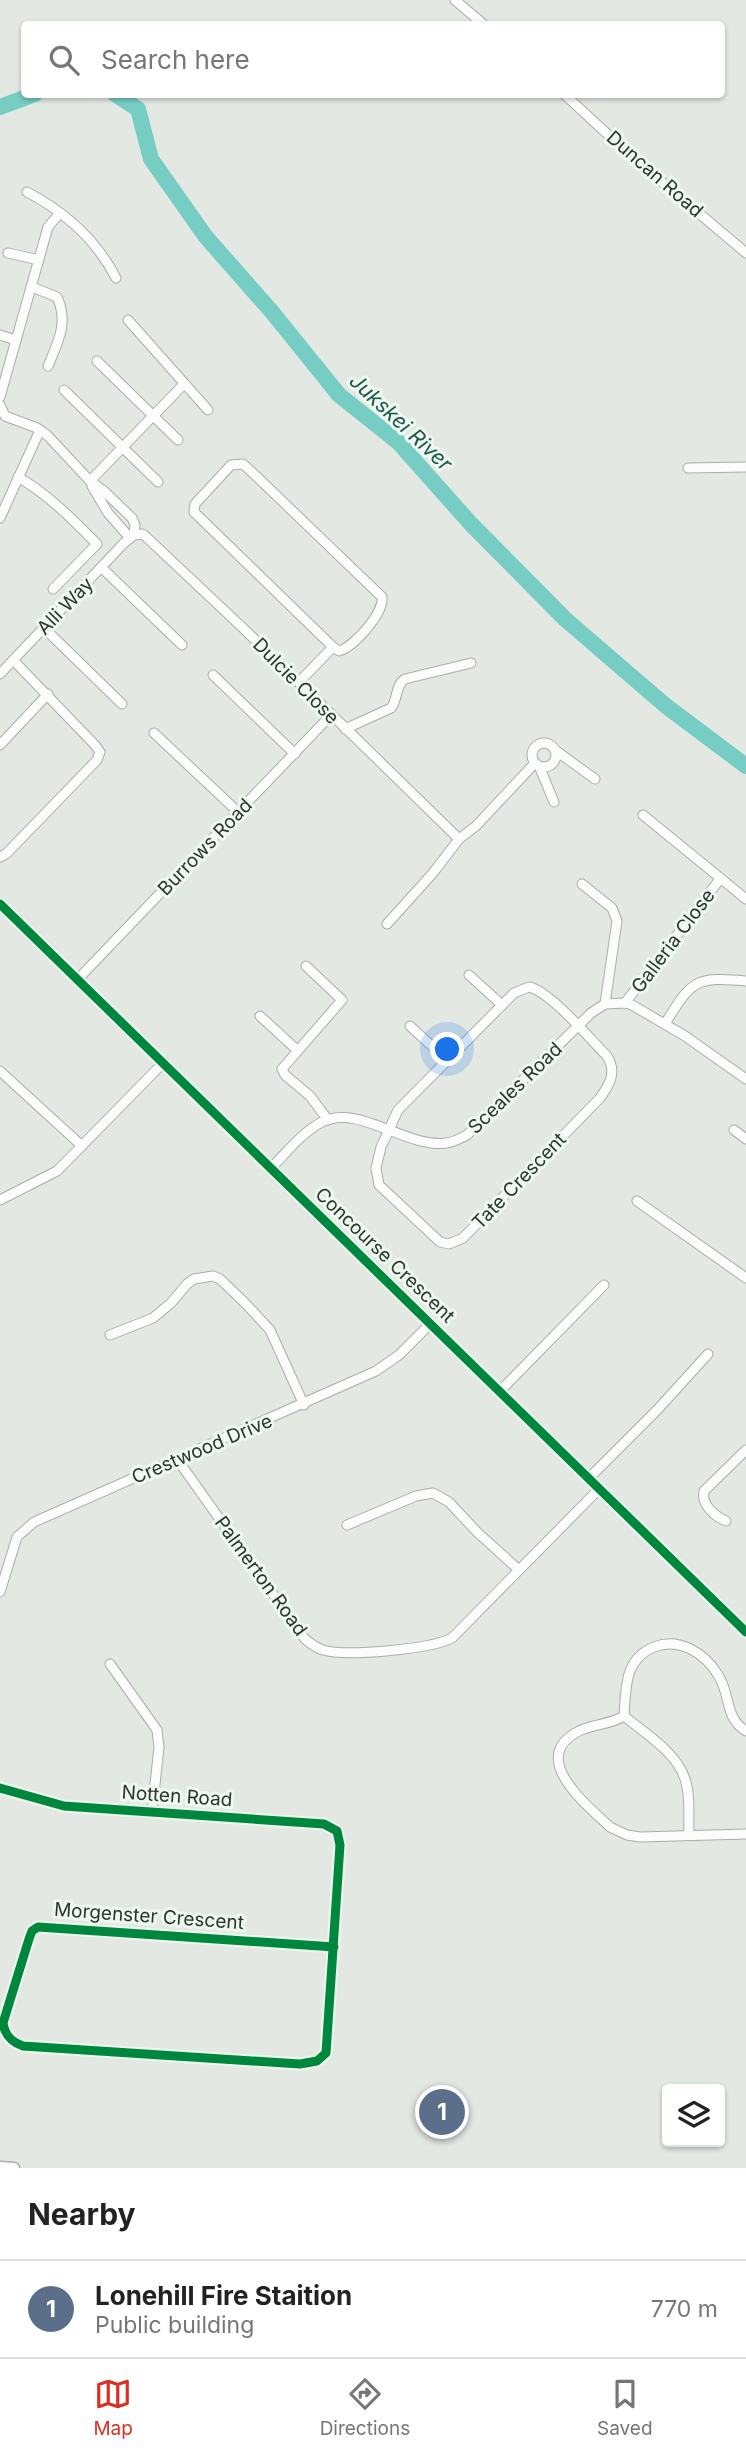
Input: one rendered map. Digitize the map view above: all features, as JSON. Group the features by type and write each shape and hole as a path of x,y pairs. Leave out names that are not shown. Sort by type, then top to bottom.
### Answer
{"street":[{"path":"455,0 480,21"},
{"name":"Duncan Road","path":"568,98 630,155 746,253"},
{"path":"27,192 76,224 94,244 116,278"},
{"path":"0,397 48,227 60,213"},
{"path":"8,253 39,260"},
{"path":"32,287 57,297 64,317 63,330 48,366"},
{"path":"128,320 208,410"},
{"path":"0,335 16,340"},
{"path":"97,361 178,440"},
{"path":"90,481 184,384"},
{"path":"64,390 158,482"},
{"path":"0,405 5,415 48,436 90,481 105,492 132,519 135,525 132,537"},
{"path":"0,518 3,505 40,430"},
{"path":"239,463 249,470 382,597 381,610 368,627 342,651 333,647 194,512 195,504 231,465 239,463"},
{"path":"688,468 746,467"},
{"path":"18,477 55,502 97,544 53,589"},
{"path":"90,481 108,513 132,537"},
{"name":"Dulcie Close","path":"132,537 143,534 151,540 459,839"},
{"name":"Alli Way","path":"0,674 132,537"},
{"path":"102,568 182,645"},
{"path":"44,628 122,704"},
{"path":"299,682 333,647"},
{"path":"0,857 99,755 96,745 13,660"},
{"path":"345,729 391,708 400,682 405,679 471,663"},
{"path":"213,675 295,754"},
{"path":"0,745 48,694"},
{"name":"Burrows Road","path":"78,979 331,715"},
{"path":"153,733 238,812"},
{"path":"554,802 532,754 537,745 547,743 595,779"},
{"path":"537,764 550,765 554,761 555,750"},
{"path":"387,924 433,873 459,839 477,826 537,764"},
{"name":"Galleria Close","path":"643,815 746,899"},
{"name":"Galleria Close","path":"625,1003 720,879"},
{"path":"583,884 612,908 617,921 605,1004 625,1003 645,1011 746,1079"},
{"name":"Concourse Crescent","path":"0,904 746,1632"},
{"path":"271,1167 310,1130 328,1120 310,1096 283,1072 283,1066 342,1000 306,966"},
{"path":"469,975 502,1005"},
{"path":"665,1024 687,990 703,980 719,978 746,981"},
{"path":"390,1131 398,1110 518,990 534,987 578,1028"},
{"name":"Sceales Road","path":"328,1120 346,1118 438,1144 467,1135 591,1013 605,1004"},
{"path":"260,1016 297,1049"},
{"path":"410,1026 447,1059"},
{"name":"Tate Crescent","path":"390,1131 381,1147 376,1168 379,1185 436,1240 449,1244 456,1242 499,1203 607,1088 611,1078 611,1064 578,1028"},
{"path":"0,1200 57,1171 164,1062"},
{"path":"0,1070 82,1146"},
{"path":"734,1130 746,1139"},
{"path":"637,1201 746,1278"},
{"path":"110,1335 153,1318 194,1279 213,1276 220,1279 270,1330 304,1405"},
{"path":"500,1391 604,1285"},
{"name":"Crestwood Drive","path":"0,1592 17,1537 26,1528 304,1405 386,1365 430,1324"},
{"path":"589,1478 708,1354"},
{"path":"726,1521 716,1517 702,1496 746,1450"},
{"name":"Palmerton Road","path":"177,1459 305,1639 314,1647 336,1653 413,1648 442,1643 452,1638 599,1489"},
{"path":"347,1525 416,1496 433,1493 449,1502 519,1570"},
{"path":"625,1716 627,1677 637,1657 656,1646 673,1642 690,1648 719,1675 729,1711 734,1721 746,1731"},
{"path":"110,1664 157,1730 159,1746 152,1812"},
{"path":"625,1716 581,1730 568,1738 559,1756 563,1776 575,1794 610,1827 640,1837 746,1834"},
{"path":"625,1716 681,1770 686,1780 689,1834"},
{"name":"Notten Road","path":"0,1788 64,1805 324,1824 337,1831 340,1845 334,1947"},
{"name":"Morgenster Crescent","path":"38,1927 334,1947 326,2053 317,2061 300,2064 23,2046 9,2038 4,2031 3,2023 29,1939 32,1931 38,1927"},
{"path":"0,2167 14,2168"}],"waterway":[{"name":"Jukskei River","path":"0,107 24,98"},
{"name":"Jukskei River","path":"121,98 138,109 151,159 206,237 272,312 339,395 398,442 471,524 565,619 666,706 746,766"}],"cycle path":[{"path":"0,904 746,1632"},
{"path":"0,1788 64,1806 324,1824 337,1831 340,1845 326,2053 317,2061 300,2064 23,2046 9,2038 3,2023 29,1939 32,1931 38,1927 334,1947"}],"place":[{"name":"Lonehill Fire Staition","path":"442,2112"}]}
